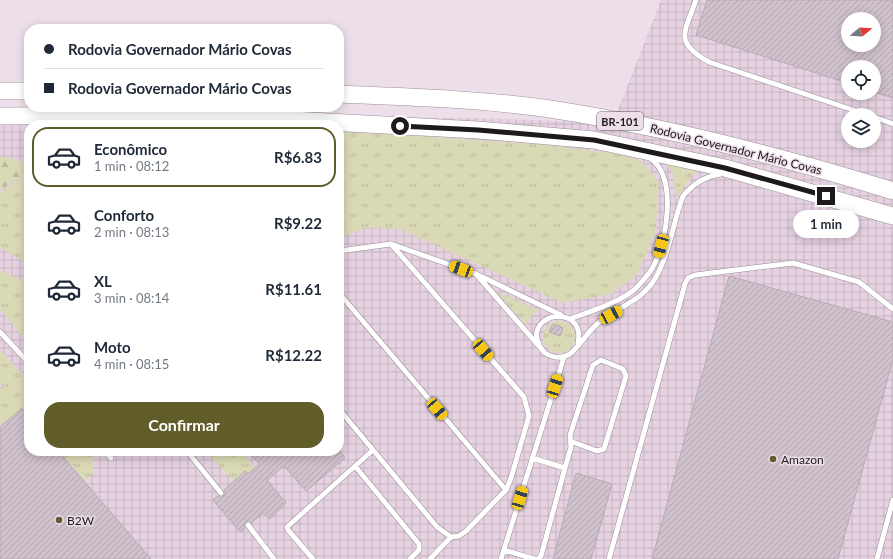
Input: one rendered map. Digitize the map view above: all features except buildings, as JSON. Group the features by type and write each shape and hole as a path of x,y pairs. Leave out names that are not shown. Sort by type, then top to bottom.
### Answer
{"highway":[{"path":"0,91 24,91"},
{"name":"Rodovia Governador Mário Covas","path":"344,94 497,104 548,109 610,119 751,151 893,191"},
{"name":"Rodovia Governador Mário Covas","path":"0,116 197,115 291,120"},
{"name":"Rodovia Governador Mário Covas","path":"344,123 478,130 594,140 738,172 893,216"}],"lane":[{"path":"696,0 684,37 686,43 695,54 709,62 847,108"},
{"path":"881,120 893,124"},
{"path":"570,319 613,302 634,290 653,268 658,256 668,207 667,184 656,162 636,149"},
{"path":"476,274 541,348 551,357 564,357 575,350 578,344 603,319 631,304 644,294 655,279 666,254 683,196 690,187 713,175 738,172"},
{"path":"344,250 391,244 476,274 570,319 578,331 578,344"},
{"path":"391,244 524,397 529,416 517,460 506,490 466,531 459,536 451,538 430,559"},
{"path":"609,559 685,284 688,278 695,275 793,263 859,282 893,309"},
{"path":"344,299 506,490"},
{"path":"541,348 538,342 539,328 549,318 561,315"},
{"path":"0,332 24,358"},
{"path":"501,559 564,357"},
{"path":"504,550 538,559 541,556 571,447 570,441 570,435 593,365 601,360 623,369 626,376 604,449 597,451 570,441"},
{"path":"344,415 437,526 451,538"},
{"path":"313,559 287,527 373,450"},
{"path":"190,456 221,493"},
{"path":"532,458 565,468"},
{"path":"355,466 419,544 419,550 410,559"},
{"path":"877,559 893,500"},
{"path":"248,525 274,559"}],"shaded area":[{"path":"661,0 893,0 893,559 0,559 0,116 133,115 478,118 613,123"}],"green space":[{"path":"344,132 548,145 618,154 636,158 648,167 659,183 655,235 636,276 610,294 563,303 400,229 365,228 344,236"},
{"path":"0,156 24,162 24,174 0,191"},
{"path":"661,158 704,169 693,174 676,199 673,173"},
{"path":"24,175 24,262 0,247 0,193"},
{"path":"0,270 24,282 24,337 0,309"},
{"path":"497,292 539,310 532,314 526,325"},
{"path":"556,321 562,321 571,325 575,337 571,349 562,353 556,353 547,349 543,340 543,334 547,325"},
{"path":"0,350 24,376 24,408 2,425 0,423 0,390 3,387 0,383"},
{"path":"62,456 92,456 93,473 84,481"},
{"path":"210,456 245,456 255,468 248,474 245,471 234,481"}],"place":[{"name":"Amazon","path":"773,459"},
{"name":"B2W","path":"59,520"}],"route":[{"path":"400,126 478,130 594,140 725,168 826,196"}]}
